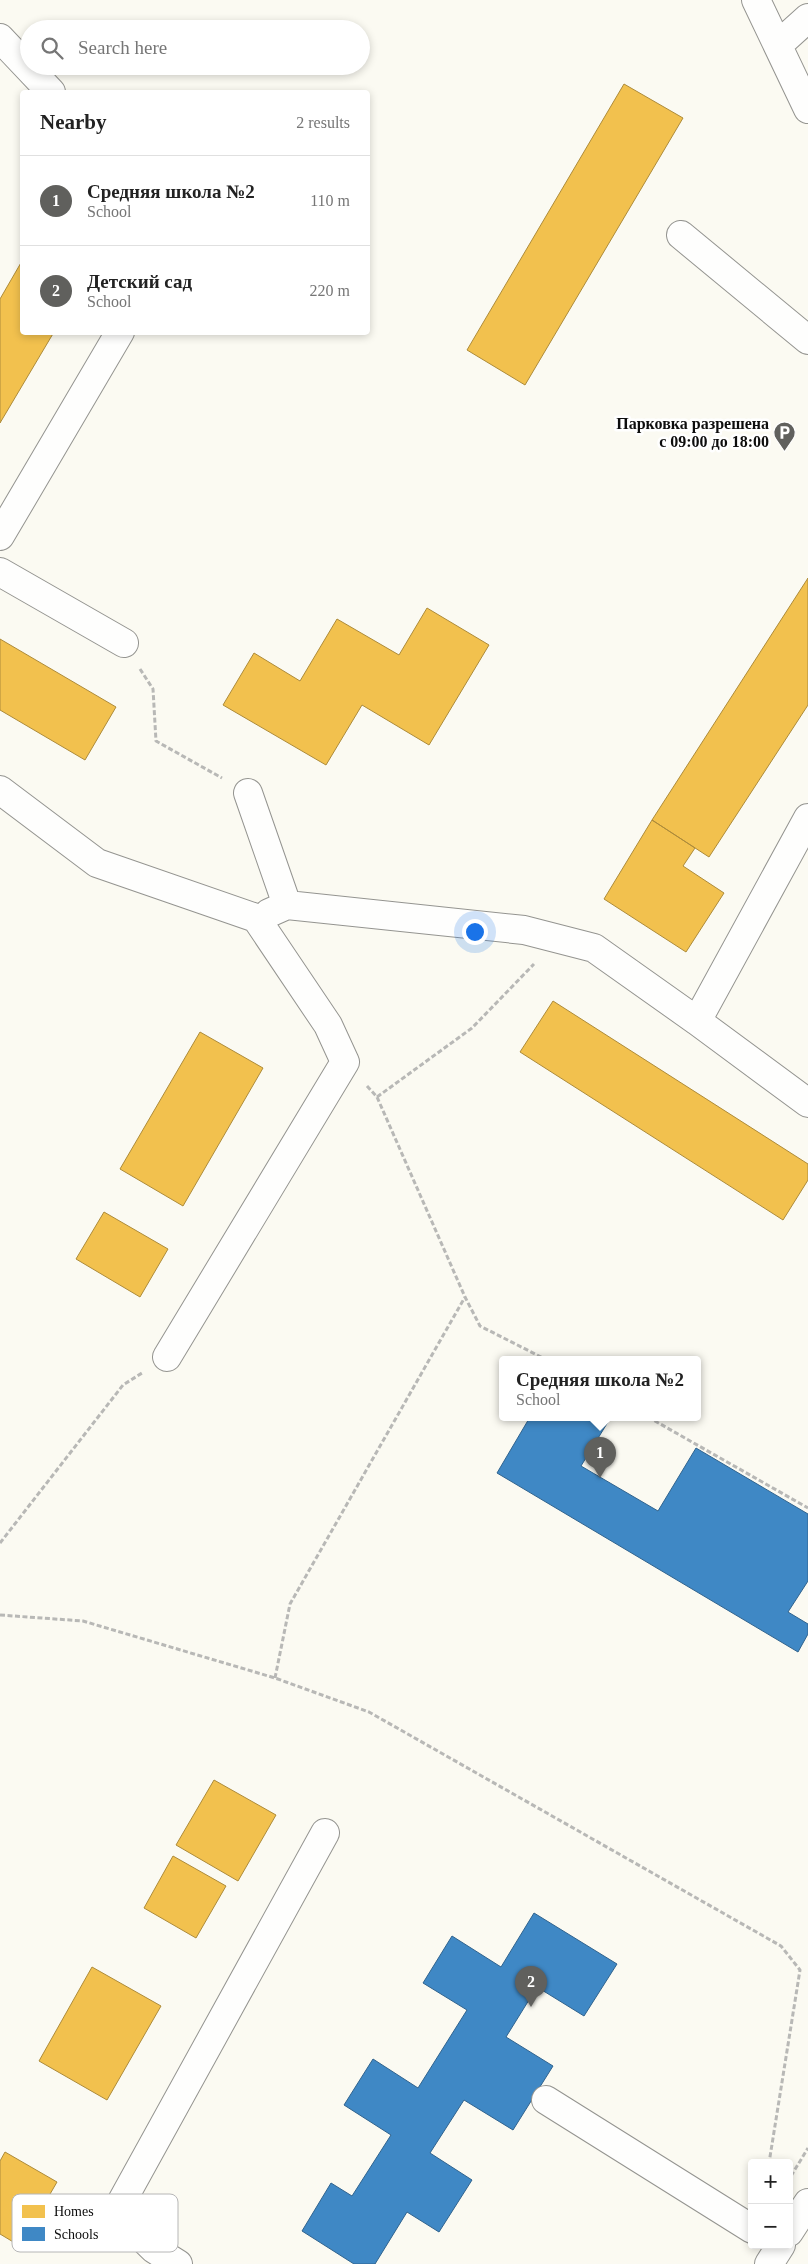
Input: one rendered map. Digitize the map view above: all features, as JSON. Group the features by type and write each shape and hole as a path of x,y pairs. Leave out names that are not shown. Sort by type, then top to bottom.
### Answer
{"street":[{"path":"756,0 808,109"},
{"path":"778,45 808,18"},
{"path":"0,38 20,59"},
{"path":"35,75 49,90"},
{"path":"681,235 808,340"},
{"path":"0,536 118,335"},
{"path":"0,572 124,643"},
{"path":"0,790 97,863 256,918 328,1025 345,1062 167,1357"},
{"path":"248,793 287,906"},
{"path":"697,1021 808,818"},
{"path":"256,918 287,906 524,930 594,948 808,1103"},
{"path":"126,2194 325,1833"},
{"path":"546,2100 748,2226"},
{"path":"793,2227 808,2203"},
{"path":"157,2252 178,2264"}],"path":[{"path":"124,643 153,689 156,741 248,793"},
{"path":"377,1097 472,1028 533,964 551,937"},
{"path":"345,1062 377,1097 465,1297 480,1326 539,1356"},
{"path":"275,1678 290,1604 465,1297"},
{"path":"0,1542 123,1385 167,1357"},
{"path":"655,1421 808,1508"},
{"path":"0,1615 83,1621 275,1678 369,1712 781,1946 800,1970 770,2159"},
{"path":"793,2172 808,2148"}],"building: Homes":[{"path":"624,84 683,118 525,385 467,350"},
{"path":"20,264 20,335 52,335 0,423 0,299"},
{"path":"808,578 808,705 709,857 652,820"},
{"path":"427,608 489,645 429,745 362,705 326,765 223,705 254,653 300,681 337,619 399,655"},
{"path":"0,639 116,707 85,760 0,710"},
{"path":"652,820 695,848 683,866 724,893 686,952 604,899"},
{"path":"553,1001 808,1164 808,1180 783,1220 520,1052"},
{"path":"200,1032 263,1068 183,1206 120,1169"},
{"path":"104,1212 168,1249 140,1297 76,1259"},
{"path":"214,1780 276,1815 238,1881 176,1845"},
{"path":"173,1856 226,1886 196,1938 144,1908"},
{"path":"92,1967 161,2006 107,2100 39,2061"},
{"path":"5,2152 57,2182 50,2194 12,2194 12,2241 0,2234 0,2161"}],"building: Schools":[{"path":"528,1421 609,1421 581,1466 658,1511 696,1448 808,1514 808,1581 788,1612 808,1624 808,1634 798,1652 497,1473"},
{"path":"534,1913 617,1964 584,2016 537,1987 506,2037 553,2066 513,2130 464,2100 430,2153 472,2180 439,2232 407,2212 375,2264 354,2264 302,2231 331,2183 352,2196 391,2135 344,2105 373,2059 418,2088 467,2010 423,1983 452,1936 501,1967"}],"place":[{"name":"Парковка разрешена с 09:00 до 18:00","path":"785,451"},
{"name":"Средняя школа №2","path":"600,1478"},
{"name":"Детский сад","path":"531,2007"}]}
